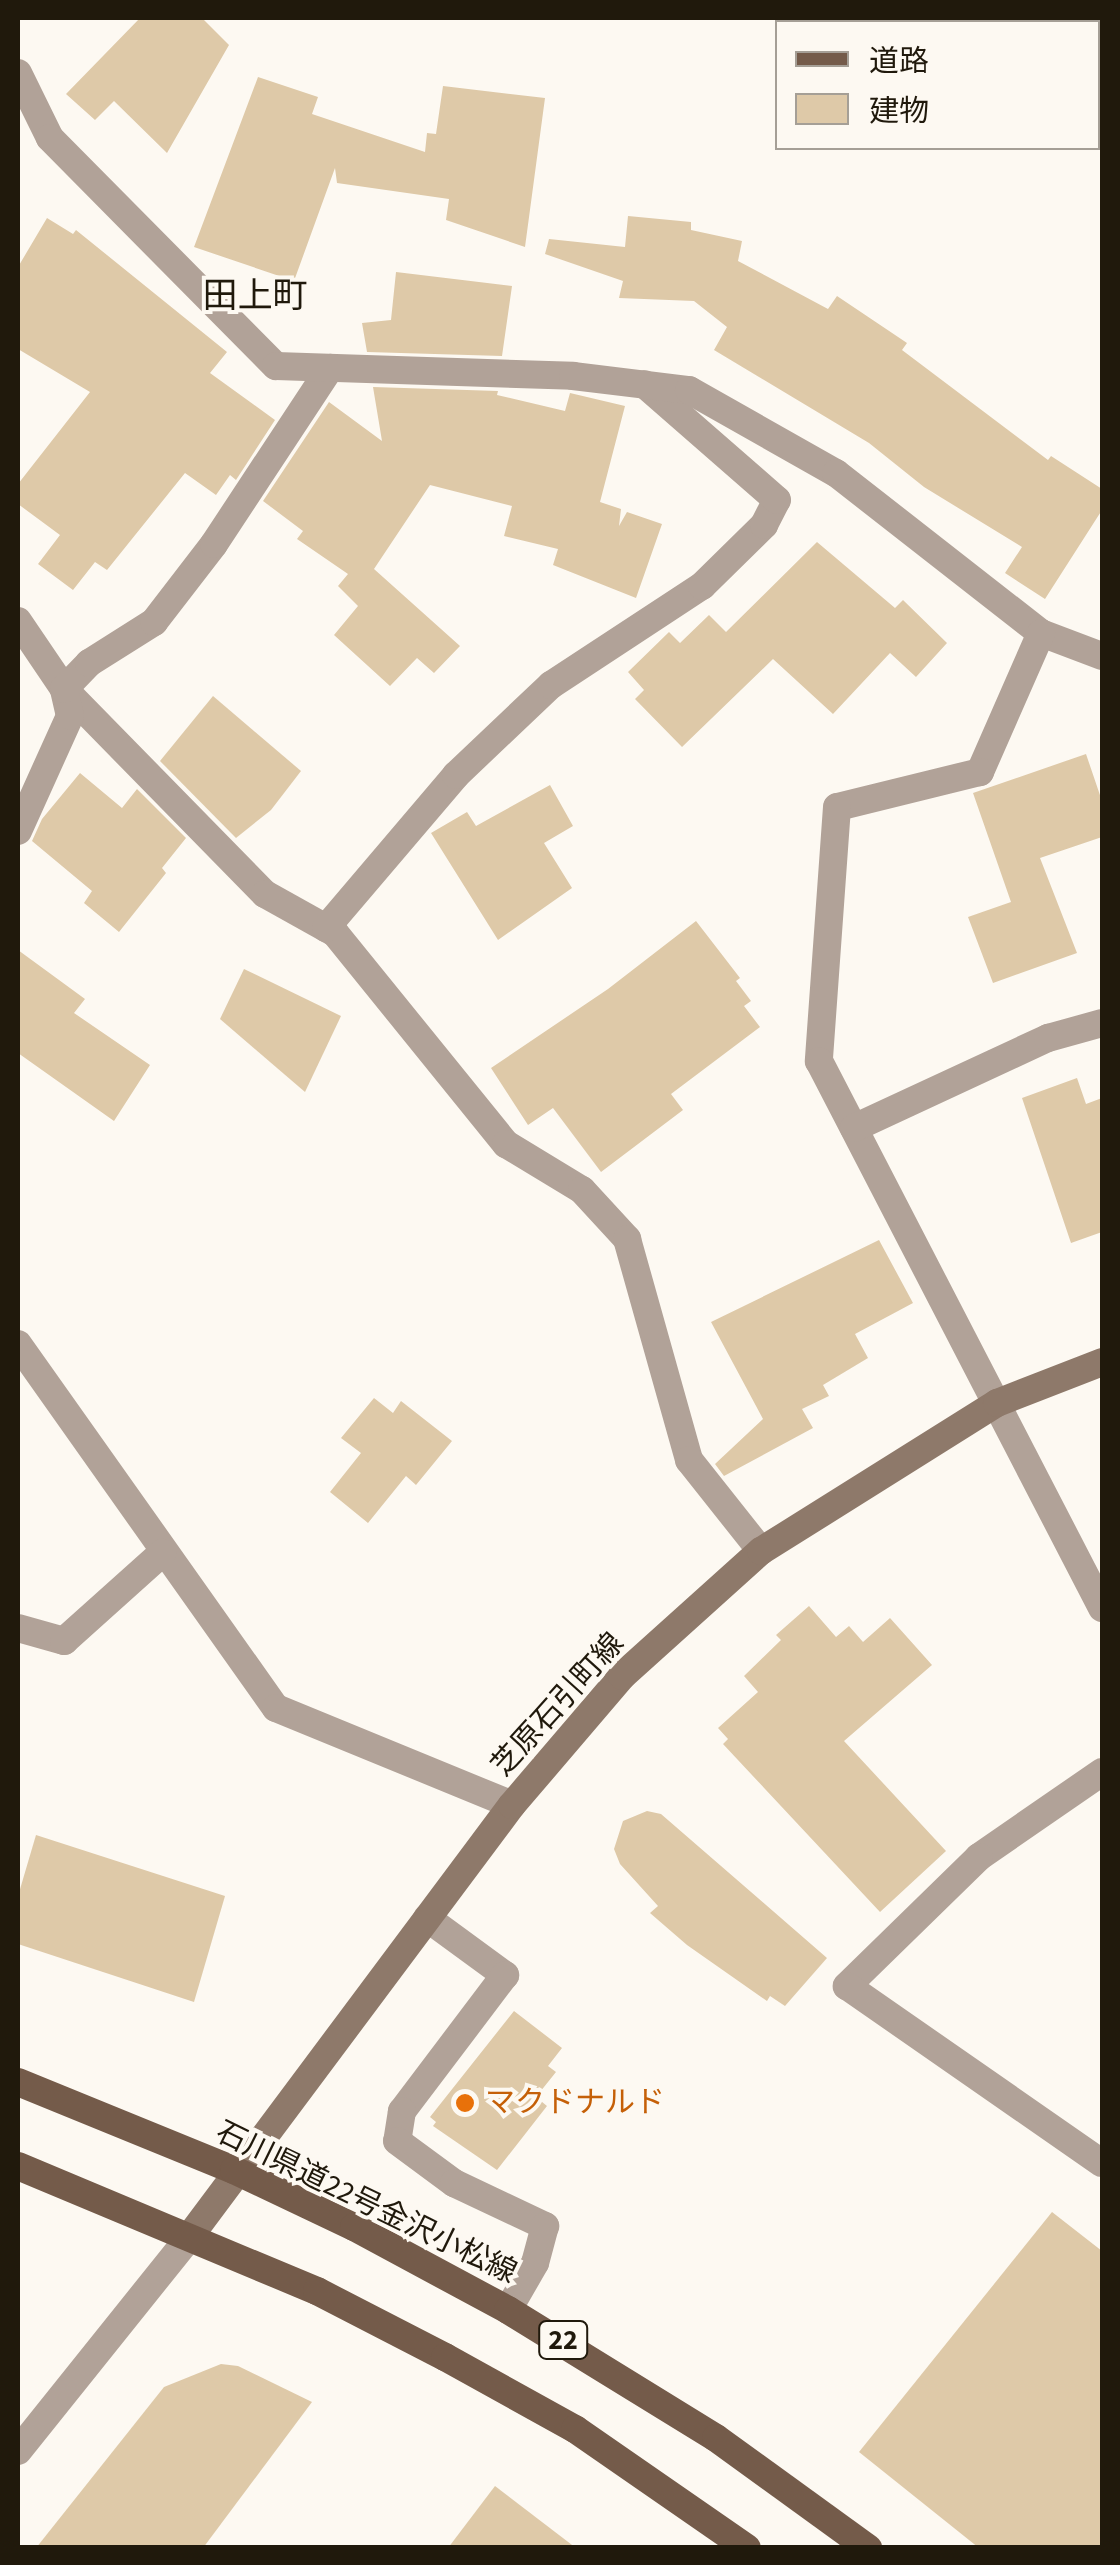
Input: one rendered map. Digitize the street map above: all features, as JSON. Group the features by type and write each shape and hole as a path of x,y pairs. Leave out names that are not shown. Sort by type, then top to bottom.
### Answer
{"main road":[{"name":"芝原石引町線","path":"190,2236 234,2170 512,1805 622,1676 762,1551 998,1403 1102,1362"},
{"name":"石川県道22号金沢小松線","path":"18,2082 234,2170 354,2227 508,2310 716,2438 868,2548"},
{"name":"22","path":"18,2166 317,2291 462,2366 575,2429 748,2548"}],"street":[{"path":"18,73 50,138 276,366 573,376 689,390 836,472 1041,634 1102,656"},
{"path":"64,689 89,663 154,622 214,544 330,368"},
{"path":"326,928 456,775 550,685 702,586 764,525 777,500 644,384"},
{"path":"18,621 64,689 265,894 335,933 506,1144 582,1190 627,1239 689,1460 762,1551"},
{"path":"1041,634 980,772 837,807 819,1061 1102,1608"},
{"path":"18,831 70,716 64,689"},
{"path":"854,1128 1048,1038 1102,1024"},
{"path":"18,1344 162,1553 276,1708 512,1805"},
{"path":"18,1628 64,1641 162,1553"},
{"path":"1102,1772 979,1857 848,1986 1102,2162"},
{"path":"427,1918 505,1975 402,2112 397,2141 454,2183 545,2226 535,2262 508,2310"},
{"path":"18,2451 190,2236"}],"building":[{"path":"140,18 202,18 229,45 167,153 114,101 95,120 66,94"},
{"path":"258,77 318,97 312,114 425,152 427,133 436,134 443,86 545,98 525,247 446,220 449,199 337,183 335,168 294,281 194,247"},
{"path":"628,216 691,222 691,230 742,241 738,261 828,309 837,296 907,343 902,350 1048,460 1051,456 1102,489 1102,510 1045,599 1005,573 1022,547 924,487 869,443 714,350 727,327 694,301 619,298 623,281 545,254 549,239 625,247"},
{"path":"47,218 73,234 76,230 227,352 210,373 275,420 236,480 230,475 216,495 185,473 107,570 95,562 73,590 38,564 60,535 18,504 18,484 90,392 18,349 18,267"},
{"path":"396,272 512,286 502,356 367,352 362,323 391,320"},
{"path":"373,387 498,391 497,395 565,411 570,393 625,406 600,502 621,509 619,526 627,512 662,524 636,598 553,565 558,549 504,536 512,506 430,485 374,569 460,646 434,673 417,658 390,686 334,635 358,606 338,586 348,574 297,539 303,531 263,501 329,402 382,441"},
{"path":"817,542 895,608 903,600 947,643 916,677 890,653 833,714 773,659 682,747 635,699 644,690 628,672 669,632 680,643 709,615 726,632"},
{"path":"213,696 301,771 271,810 236,838 160,761"},
{"path":"1086,754 1102,801 1102,837 1040,858 1077,953 993,983 968,917 1011,902 973,793"},
{"path":"80,773 122,808 137,789 186,838 162,868 166,873 119,932 84,903 92,891 32,841 42,819"},
{"path":"550,785 573,826 544,843 572,888 498,940 431,833 467,812 476,826"},
{"path":"696,921 740,978 736,981 751,1001 744,1006 760,1027 671,1094 683,1110 601,1172 553,1108 528,1125 491,1068 608,989"},
{"path":"18,950 85,999 74,1013 150,1065 114,1121 18,1053"},
{"path":"244,969 341,1016 305,1092 220,1019"},
{"path":"1077,1078 1086,1104 1102,1098 1102,1232 1071,1243 1022,1098"},
{"path":"879,1240 913,1303 855,1334 868,1358 823,1385 829,1396 802,1409 813,1428 724,1476 715,1464 763,1419 711,1322"},
{"path":"374,1398 393,1413 401,1401 452,1441 416,1485 406,1476 368,1523 330,1492 361,1453 341,1438"},
{"path":"809,1606 836,1637 849,1626 863,1642 890,1618 932,1665 844,1741 946,1851 880,1912 723,1744 728,1739 718,1728 758,1692 744,1676 781,1640 776,1635"},
{"path":"647,1811 661,1814 827,1958 785,2006 770,1996 767,2001 687,1945 650,1913 658,1906 620,1864 614,1849 623,1821"},
{"path":"36,1835 225,1896 194,2002 18,1944 18,1896"},
{"path":"514,2011 562,2048 548,2066 556,2072 536,2097 547,2106 497,2170 433,2126 436,2122 430,2117"},
{"path":"1052,2212 1102,2251 1102,2548 979,2548 859,2452"},
{"path":"221,2364 238,2366 312,2402 203,2548 36,2548 164,2387"},
{"path":"495,2486 576,2548 448,2548"}],"place":[{"name":"マクドナルド","path":"465,2103"}],"district":[{"name":"田上町","path":"255,296"}]}
